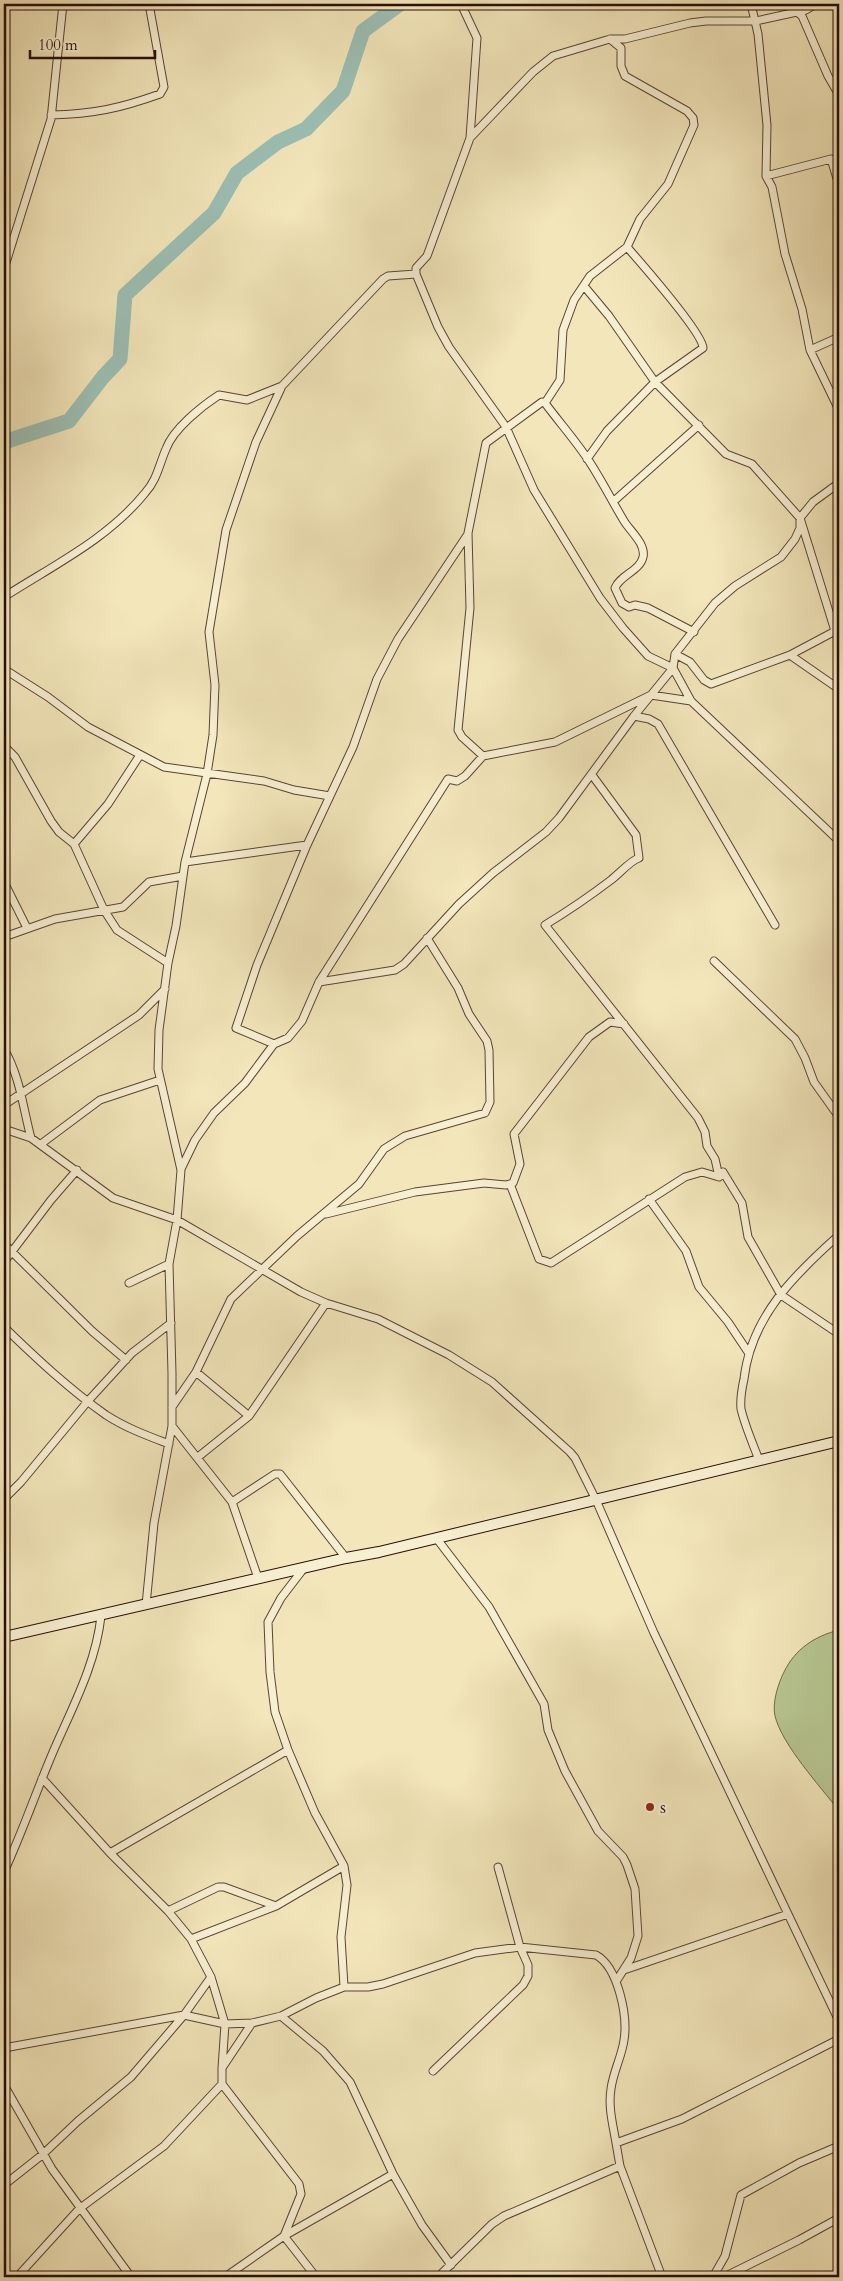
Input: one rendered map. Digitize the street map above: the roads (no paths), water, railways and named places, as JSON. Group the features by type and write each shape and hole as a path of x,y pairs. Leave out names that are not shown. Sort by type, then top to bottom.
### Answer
{"street":[{"path":"4,269 52,115 63,4"},
{"path":"52,115 84,114 120,108 160,94 164,87 149,4"},
{"path":"461,4 477,38 470,138 427,256 416,268 416,274 438,328 449,347 506,427 534,490 600,598 623,628 648,656 673,668 691,701 839,841"},
{"path":"751,4 756,21 767,125 766,176 772,187 785,254 802,309 810,350 837,398 839,410"},
{"path":"470,138 527,78 553,56 610,39 625,39 706,21 756,21 797,12 816,4"},
{"path":"797,12 802,16 828,76 839,95"},
{"path":"545,403 560,380 563,330 574,300 590,276 627,247 640,220 668,184 694,125 693,118 687,111 624,76 620,66 621,48 610,39"},
{"path":"766,176 831,159 839,185"},
{"path":"588,459 608,431 655,382 701,350 704,345 680,312 627,247"},
{"path":"146,1605 154,1523 172,1426 169,1264 177,1220 181,1170 160,1080 158,1049 168,963 176,926 185,862 207,774 213,735 215,686 209,632 226,530 256,442 282,386 383,279 388,276 416,274"},
{"path":"584,286 609,316 655,382 700,425 726,454 752,464 800,518 837,630 790,655 712,684 704,680 690,662 675,654"},
{"path":"810,350 839,336"},
{"path":"4,597 84,546 114,524 136,504 158,473 170,439 210,402 219,396 247,400 254,399 282,386"},
{"path":"483,756 462,737 458,730 470,608 468,533 486,443 542,402 545,403"},
{"path":"545,403 588,459 642,548 644,557 641,563 617,583 615,588 622,603 629,607 635,605 648,608 694,632"},
{"path":"614,502 700,425"},
{"path":"319,982 395,970 404,964 459,904 546,832 673,668 675,654 716,603 728,591 781,557 795,539 800,528 800,518 813,502 839,483"},
{"path":"274,1044 236,1028 257,965 307,845 353,747 377,679 398,639 468,533"},
{"path":"790,655 839,689"},
{"path":"4,669 48,697 88,727 120,742 164,767 264,781 294,790 330,796"},
{"path":"181,1170 195,1140 214,1113 245,1083 274,1044 288,1038 302,1021 319,982 448,779 456,781 466,776 483,756 554,742 651,695 691,701"},
{"path":"634,716 649,719 658,724 775,925"},
{"path":"4,746 15,757 35,796 55,827 67,840 74,844 104,910 117,930 168,963"},
{"path":"74,844 108,804 140,755"},
{"path":"592,774 636,835 639,858 634,859 610,881 546,926 698,1118 705,1132 706,1146 715,1159 719,1177"},
{"path":"185,862 307,845"},
{"path":"4,937 55,919 123,907 149,882 183,876"},
{"path":"4,882 27,928"},
{"path":"172,1407 196,1372 226,1307 296,1236 324,1215 359,1184 378,1156 392,1142 425,1130 485,1113 490,1102 489,1050 486,1041 469,1014 458,988 427,938"},
{"path":"714,961 795,1040 801,1048 814,1082 839,1117"},
{"path":"4,1105 139,1015 165,989"},
{"path":"324,1215 415,1192 484,1183 510,1184 516,1180 520,1164 514,1134 592,1034 610,1022 624,1024"},
{"path":"4,1049 16,1073 19,1094 31,1138"},
{"path":"41,1144 100,1100 160,1080"},
{"path":"4,1129 31,1138 41,1144 113,1198 177,1220 262,1270 326,1304 378,1319 450,1355 492,1382 570,1452 575,1458 596,1500 654,1633 839,2021"},
{"path":"4,1262 51,1200 77,1170"},
{"path":"510,1184 539,1259 551,1263 649,1199 690,1175 702,1172 719,1177"},
{"path":"719,1177 724,1172 735,1189 742,1203 748,1237 781,1295 839,1334"},
{"path":"649,1199 686,1250 698,1287 728,1322 748,1352"},
{"path":"759,1460 741,1409 748,1352 764,1317 781,1295 806,1266 839,1235"},
{"path":"4,1244 92,1331 126,1360"},
{"path":"129,1284 169,1264"},
{"path":"198,1457 249,1416 326,1304"},
{"path":"4,1499 21,1482 88,1401 126,1360 171,1323"},
{"path":"4,1327 47,1369 88,1401 123,1424 169,1444"},
{"path":"196,1372 249,1416"},
{"path":"172,1426 232,1502 258,1578"},
{"path":"4,1637 346,1558 437,1539 839,1440"},
{"path":"232,1502 275,1474 280,1474 346,1558"},
{"path":"437,1539 489,1607 545,1708 548,1730 564,1771 598,1831 627,1865 635,1889 638,1936 637,1946 624,1970 616,1980"},
{"path":"304,1568 281,1598 268,1622 270,1672 275,1712 288,1750 315,1813 344,1866 346,1885 341,1936 344,1987"},
{"path":"4,1872 91,1662 99,1637 101,1616"},
{"path":"110,1853 288,1750"},
{"path":"42,1778 110,1853 168,1911 191,1939 210,1977 225,2024 222,2084 299,2184 301,2194 284,2236"},
{"path":"191,1939 276,1906 344,1866"},
{"path":"433,2071 523,1985 528,1976 528,1965 520,1947 498,1867"},
{"path":"168,1911 218,1887 224,1887 276,1906"},
{"path":"624,1970 788,1914"},
{"path":"4,2048 184,2015 225,2024 252,2023 281,2016 316,1998 344,1987 368,1987 383,1984 475,1953 520,1947 596,1955 606,1962 616,1980 623,2017 624,2039 611,2088 610,2107 620,2166 662,2277"},
{"path":"4,2185 42,2155 78,2121 131,2077 184,2015 210,1977"},
{"path":"281,2016 323,2051 350,2082 393,2174 422,2225 451,2265"},
{"path":"222,2068 252,2023"},
{"path":"616,2143 682,2119 839,2039"},
{"path":"17,2277 79,2209 164,2146 222,2084"},
{"path":"4,2085 42,2155 79,2209 131,2277"},
{"path":"714,2277 725,2256 741,2195 799,2163 839,2146"},
{"path":"438,2277 492,2224 504,2216 620,2166"},
{"path":"225,2277 284,2236 393,2174"},
{"path":"724,2277 839,2218"},
{"path":"284,2236 316,2277"}],"waterway":[{"path":"4,442 69,421 103,377 120,359 125,295 214,213 237,173 278,142 306,129 343,91 363,31 400,4"}],"place":[{"name":"s","path":"650,1807"}]}
